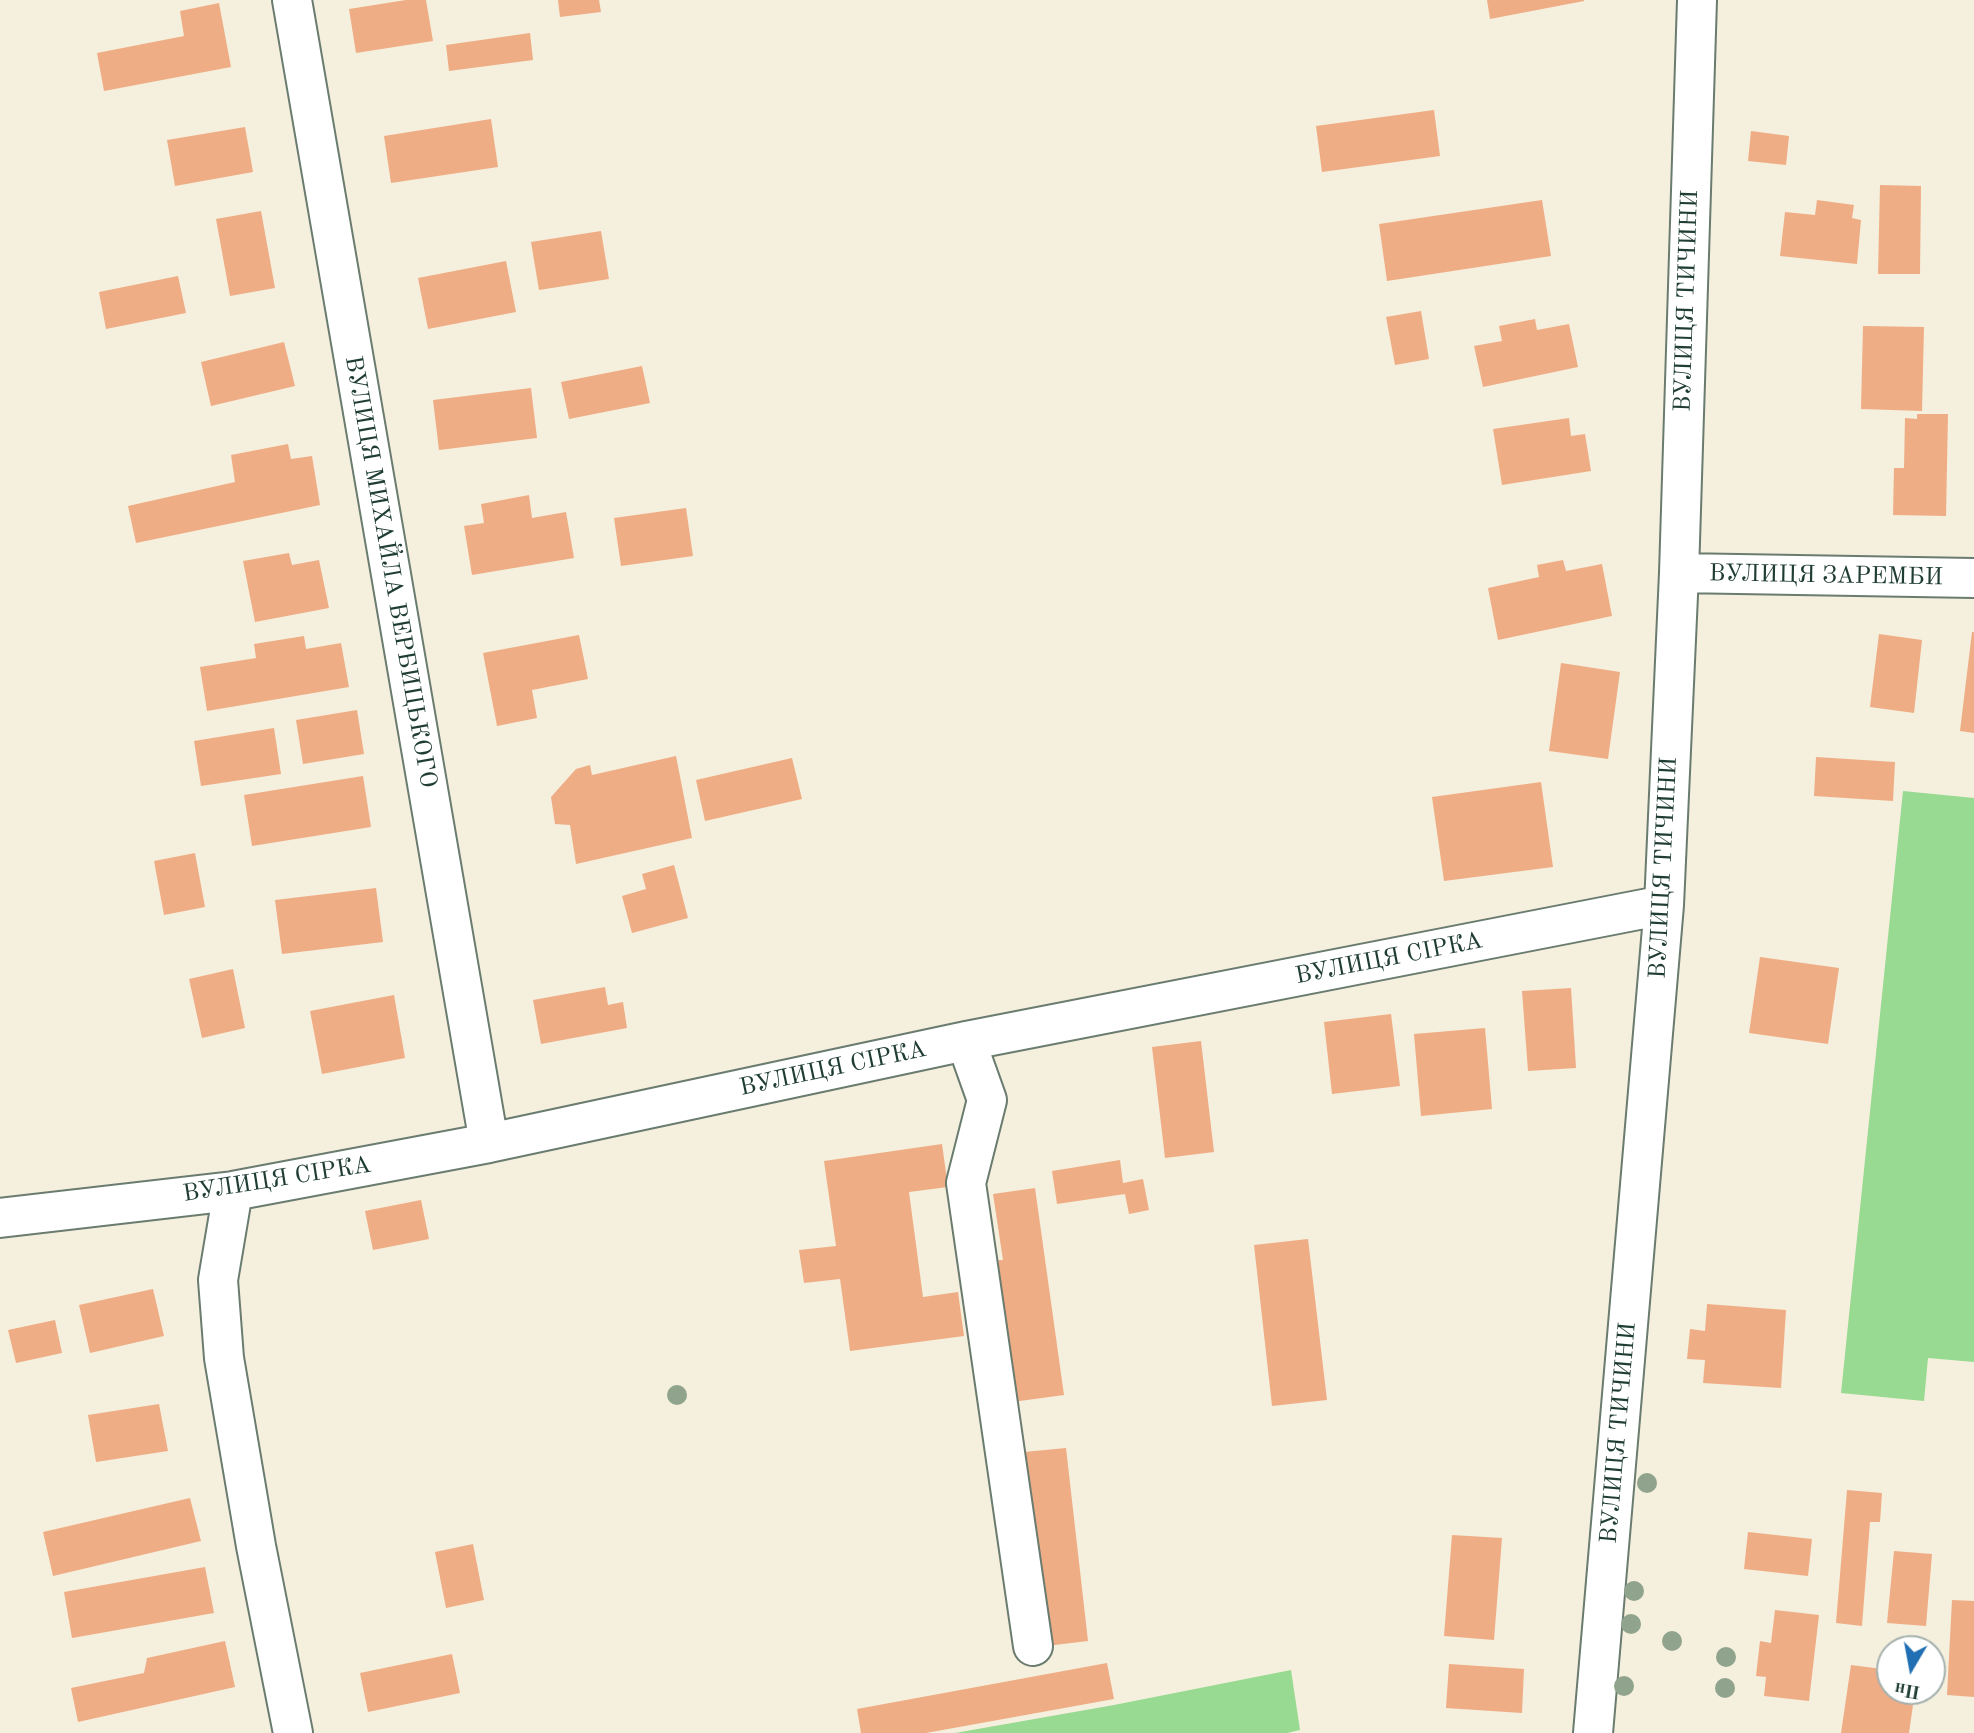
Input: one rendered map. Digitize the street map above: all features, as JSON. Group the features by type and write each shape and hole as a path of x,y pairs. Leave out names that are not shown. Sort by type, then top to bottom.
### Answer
{"street":[{"name":"ВУЛИЦЯ МИХАЙЛА ВЕРБИЦЬКОГО","path":"292,0 489,1143"},
{"name":"ВУЛИЦЯ ТИЧИНИ","path":"1593,1733 1664,905 1679,573 1697,0"},
{"name":"ВУЛИЦЯ ЗАРЕМБИ","path":"1679,573 1974,578"},
{"name":"ВУЛИЦЯ СІРКА","path":"0,1218 233,1191 489,1143 966,1041 1664,905"},
{"path":"966,1041 987,1100 966,1183 1034,1646"},
{"path":"233,1191 218,1280 224,1358 256,1546 293,1733"}],"green space":[{"path":"1903,791 1974,798 1974,1362 1928,1358 1924,1401 1841,1393"},
{"path":"1291,1670 1300,1730 1287,1733 955,1733 1114,1705"}],"building":[{"path":"406,0 426,0 433,41 356,53 349,9"},
{"path":"558,0 599,0 601,12 560,17"},
{"path":"1487,0 1584,0 1584,1 1490,19"},
{"path":"219,3 231,67 104,91 97,53 184,36 180,11"},
{"path":"530,33 533,60 449,71 446,45"},
{"path":"1434,110 1440,156 1322,172 1316,126"},
{"path":"491,119 498,167 391,183 384,136"},
{"path":"245,127 253,172 175,186 167,140"},
{"path":"1751,131 1789,136 1786,165 1748,161"},
{"path":"1880,185 1921,186 1920,274 1878,274"},
{"path":"1542,200 1551,256 1387,281 1379,224"},
{"path":"1817,200 1854,205 1852,218 1861,220 1857,264 1780,256 1785,212 1815,215"},
{"path":"261,211 275,288 230,296 216,219"},
{"path":"601,231 609,279 539,290 531,242"},
{"path":"506,261 516,312 428,329 418,278"},
{"path":"178,276 186,313 106,329 99,292"},
{"path":"1421,311 1429,359 1395,365 1386,317"},
{"path":"1535,319 1537,330 1569,324 1578,367 1483,387 1474,346 1502,341 1499,326"},
{"path":"1863,326 1924,327 1922,411 1861,409"},
{"path":"284,342 295,386 211,406 201,362"},
{"path":"642,366 650,403 569,419 561,382"},
{"path":"531,388 537,438 439,450 433,400"},
{"path":"1917,414 1948,414 1946,516 1893,515 1894,468 1904,468 1905,418 1917,419"},
{"path":"1569,418 1571,436 1585,434 1591,471 1502,485 1493,429"},
{"path":"288,444 291,459 312,456 320,505 136,543 128,506 235,482 231,455"},
{"path":"529,495 532,518 566,512 574,558 472,575 464,526 484,523 481,504"},
{"path":"686,508 693,556 621,566 614,518"},
{"path":"289,553 292,565 319,560 329,608 255,622 243,561"},
{"path":"1563,560 1566,571 1602,564 1612,616 1498,640 1488,588 1539,577 1537,565"},
{"path":"1974,632 1974,733 1960,731"},
{"path":"1879,634 1922,640 1914,713 1870,707"},
{"path":"579,635 588,679 532,690 537,718 497,726 483,653"},
{"path":"304,636 306,649 341,643 349,687 207,711 200,667 256,658 254,644"},
{"path":"1561,663 1620,672 1608,759 1549,751"},
{"path":"357,710 364,754 303,764 296,720"},
{"path":"274,728 281,774 201,786 194,741"},
{"path":"676,756 692,838 576,864 570,825 555,824 551,797 576,769 590,765 592,775"},
{"path":"1816,757 1895,762 1893,801 1814,796"},
{"path":"792,758 802,799 705,821 696,780"},
{"path":"363,776 371,827 252,846 244,795"},
{"path":"1541,782 1553,867 1444,881 1432,797"},
{"path":"195,853 205,907 164,915 154,861"},
{"path":"674,865 688,918 632,933 622,896 646,889 642,874"},
{"path":"376,888 383,942 282,954 275,900"},
{"path":"1760,957 1839,968 1828,1044 1749,1033"},
{"path":"233,969 245,1028 202,1038 189,979"},
{"path":"605,987 608,1005 623,1002 627,1028 541,1044 533,1000"},
{"path":"1571,988 1576,1068 1528,1071 1522,991"},
{"path":"394,995 405,1058 322,1074 310,1011"},
{"path":"1391,1014 1400,1086 1332,1094 1324,1022"},
{"path":"1485,1028 1492,1109 1421,1116 1414,1034"},
{"path":"1201,1041 1214,1152 1165,1158 1152,1047"},
{"path":"942,1144 948,1187 909,1192 923,1297 958,1292 964,1336 850,1351 840,1279 804,1283 799,1250 836,1246 824,1161"},
{"path":"1120,1160 1123,1183 1143,1179 1149,1210 1129,1214 1125,1194 1057,1204 1052,1171"},
{"path":"1035,1188 1064,1395 1005,1403 985,1261 1003,1260 993,1194"},
{"path":"421,1200 429,1239 373,1250 365,1211"},
{"path":"1308,1239 1327,1400 1272,1406 1254,1245"},
{"path":"153,1289 164,1336 90,1353 79,1305"},
{"path":"1707,1304 1786,1310 1781,1388 1703,1383 1705,1360 1687,1359 1690,1329 1705,1331"},
{"path":"55,1320 62,1353 16,1363 8,1330"},
{"path":"159,1404 168,1451 96,1462 88,1415"},
{"path":"1066,1448 1088,1641 1046,1646 1024,1452"},
{"path":"1847,1490 1882,1493 1880,1522 1870,1522 1862,1626 1836,1623"},
{"path":"190,1498 201,1541 53,1576 43,1532"},
{"path":"1748,1532 1812,1539 1808,1576 1744,1569"},
{"path":"1452,1535 1502,1538 1494,1640 1444,1636"},
{"path":"473,1544 484,1600 446,1608 435,1552"},
{"path":"1894,1551 1932,1554 1926,1626 1887,1623"},
{"path":"205,1567 214,1613 72,1638 64,1592"},
{"path":"1952,1600 1974,1601 1974,1697 1947,1695"},
{"path":"1775,1610 1819,1615 1809,1701 1764,1696 1766,1677 1756,1676 1760,1641 1771,1643"},
{"path":"225,1641 235,1687 78,1722 71,1688 144,1673 147,1658"},
{"path":"452,1654 460,1693 368,1712 360,1673"},
{"path":"1107,1663 1114,1699 926,1733 861,1733 857,1709"},
{"path":"1449,1664 1524,1669 1522,1713 1446,1708"},
{"path":"1851,1665 1876,1668 1876,1705 1913,1705 1909,1733 1841,1733"}]}
